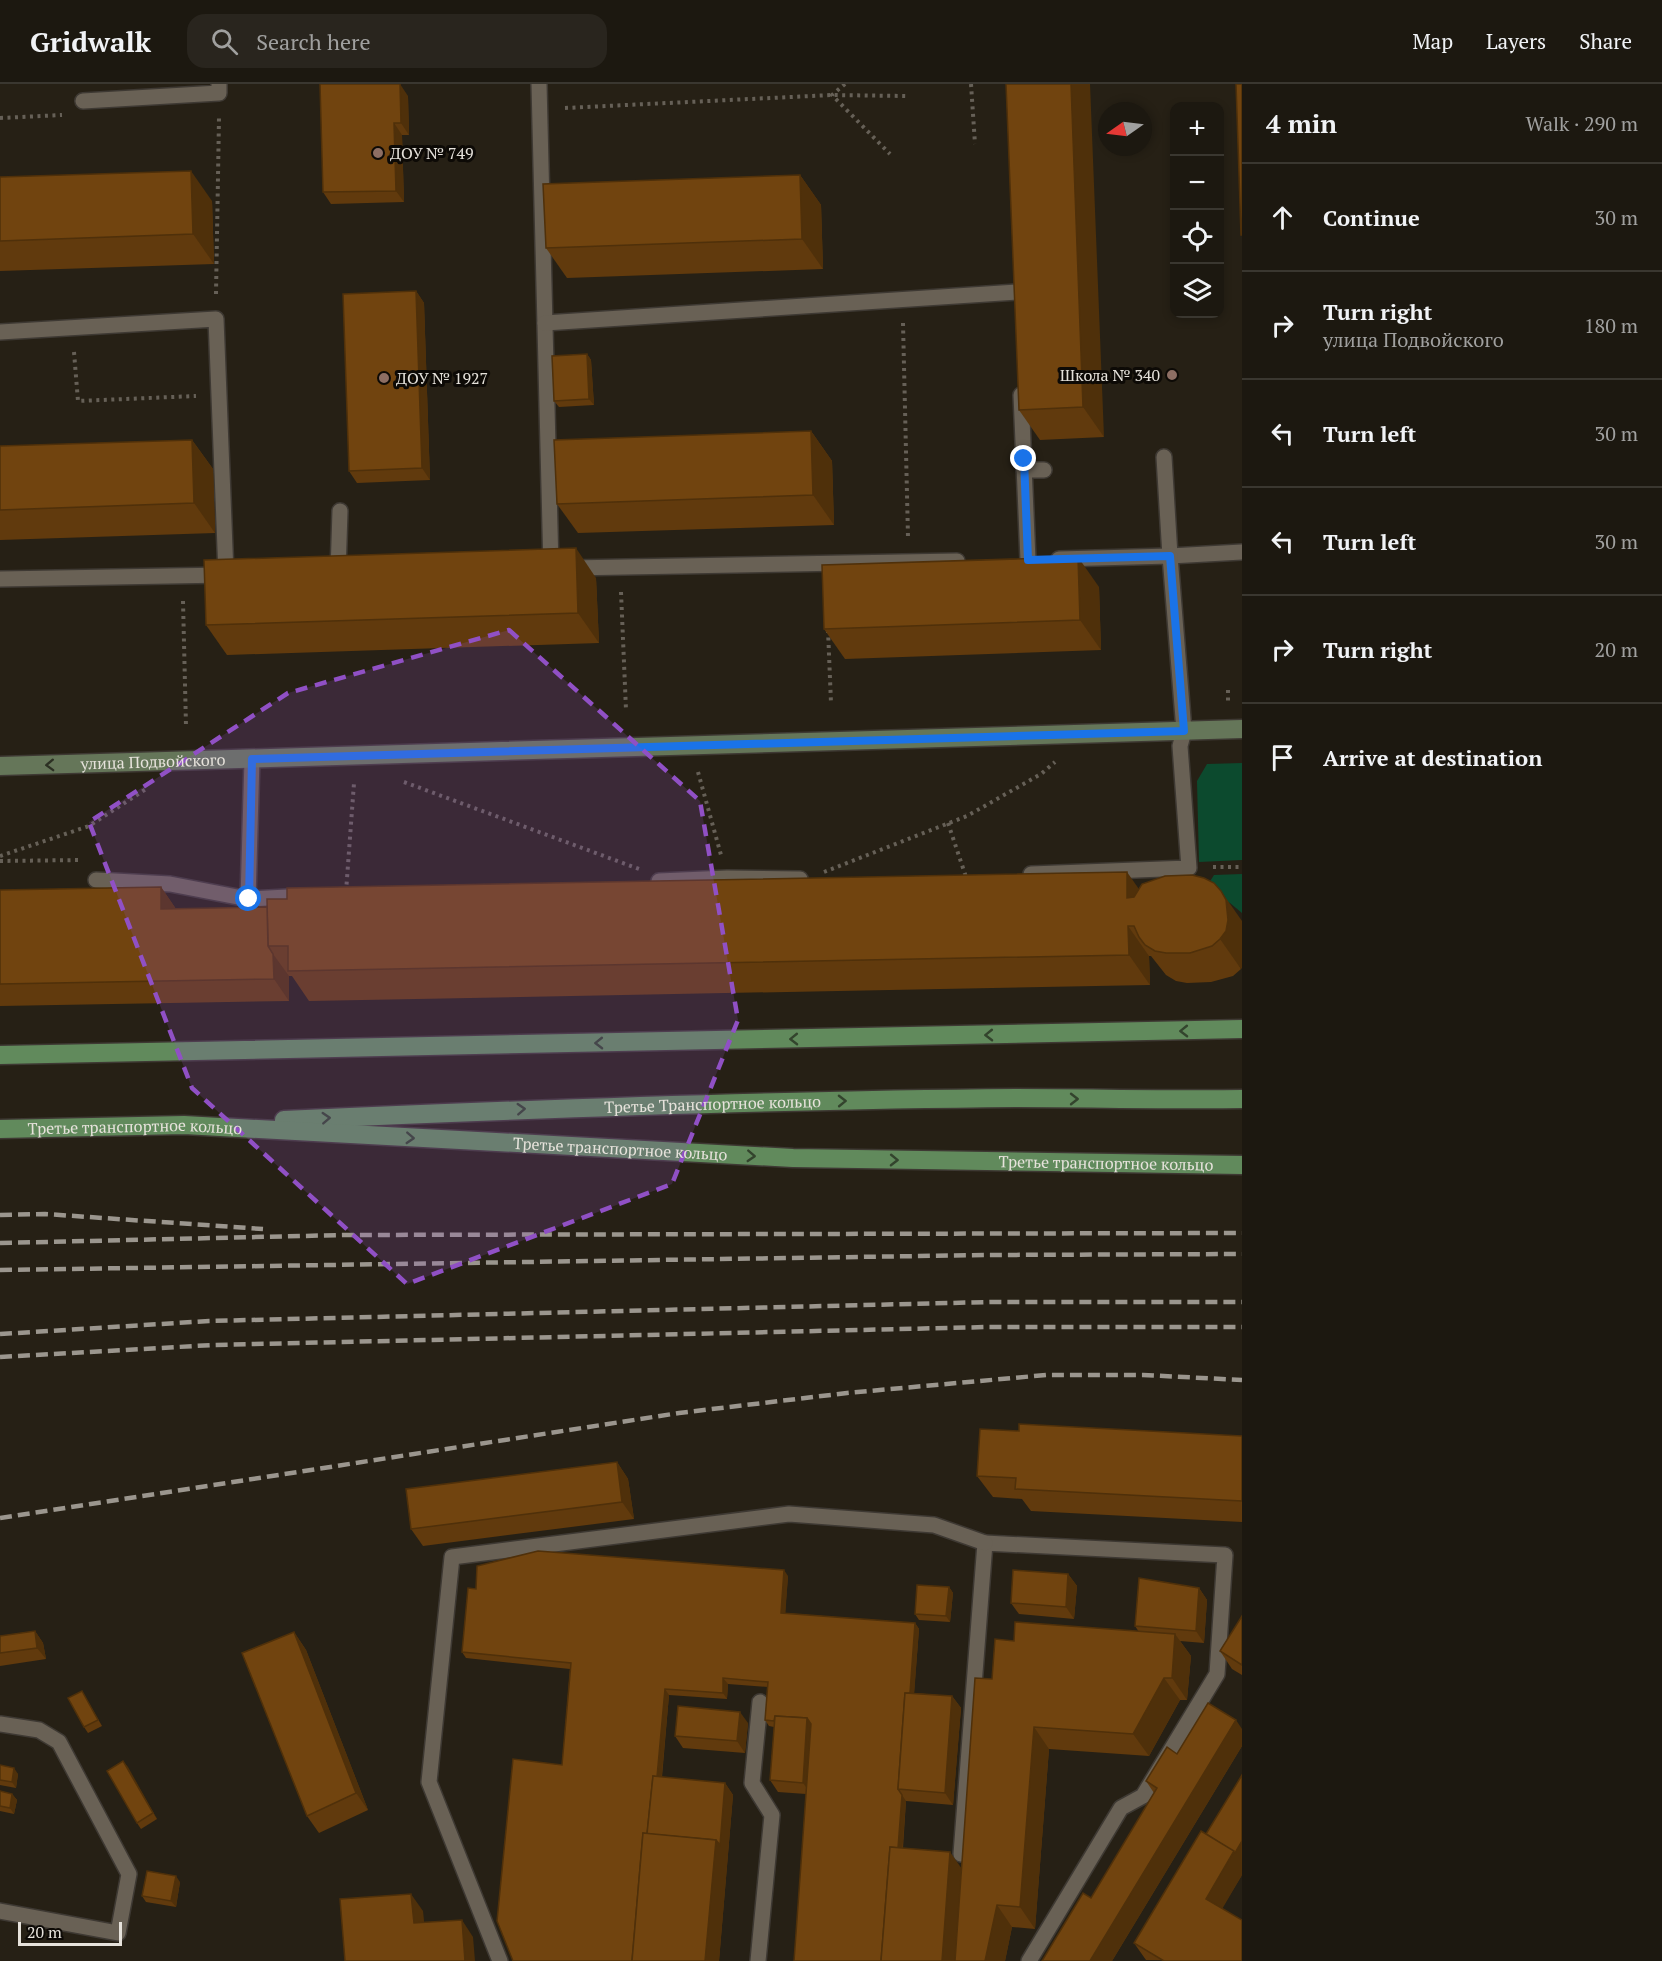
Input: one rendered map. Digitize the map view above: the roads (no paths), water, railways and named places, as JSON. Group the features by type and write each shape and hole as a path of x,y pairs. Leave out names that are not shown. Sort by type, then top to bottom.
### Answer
{"main road":[{"path":"0,1055 1242,1029"},
{"name":"Третье Транспортное кольцо","path":"184,1125 534,1108 750,1102 1016,1098 1242,1099"},
{"name":"Третье транспортное кольцо","path":"0,1129 184,1125 793,1158 1242,1165"}],"street":[{"name":"улица Подвойского","path":"0,766 1242,729"}],"lane":[{"path":"539,84 545,323 545,569 968,561"},
{"path":"83,101 219,88"},
{"path":"545,323 1017,292"},
{"path":"0,332 216,319 218,395 232,574 0,579"},
{"path":"1021,376 1024,470 1022,560 1242,552"},
{"path":"1013,875 1189,868 1180,746 1184,731 1164,457"},
{"path":"1024,470 1044,470"},
{"path":"338,572 340,511"},
{"path":"249,899 252,759"},
{"path":"647,882 727,878 812,879"},
{"path":"96,880 170,884 249,899 346,894"},
{"path":"500,1961 429,1782 452,1557 789,1514 934,1525 985,1543 1225,1555 1216,1674 1143,1796 1121,1808 1029,1961"},
{"path":"962,1854 985,1543"},
{"path":"758,1961 772,1815 752,1783 760,1702"},
{"path":"0,1724 39,1730 59,1742 129,1874 118,1933 0,1911"}],"railway":[{"path":"0,1215 45,1214 263,1229"},
{"path":"0,1243 344,1235 1242,1233"},
{"path":"0,1270 986,1255 1242,1254"},
{"path":"0,1334 209,1321 991,1302 1242,1302"},
{"path":"0,1357 213,1345 988,1327 1242,1327"},
{"path":"0,1518 679,1413 847,1393 1046,1375 1143,1375 1242,1380"}],"place":[{"name":"ДОУ № 749","path":"378,153"},
{"name":"Школа № 340","path":"1172,375"},
{"name":"ДОУ № 1927","path":"384,378"}]}
